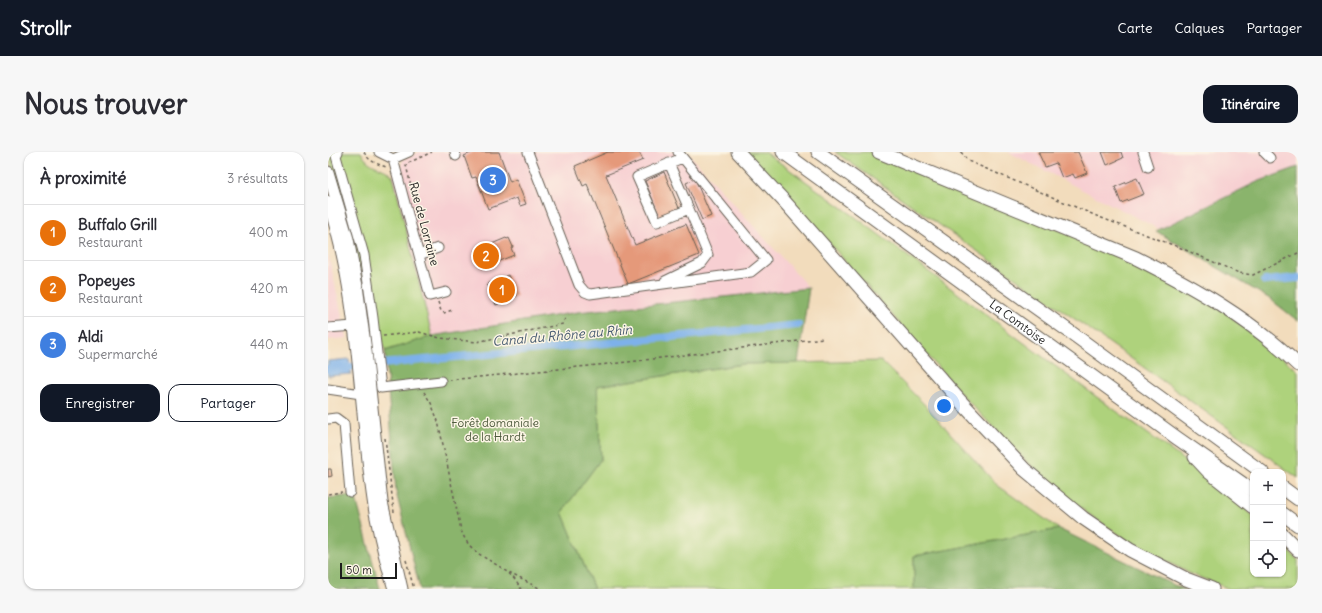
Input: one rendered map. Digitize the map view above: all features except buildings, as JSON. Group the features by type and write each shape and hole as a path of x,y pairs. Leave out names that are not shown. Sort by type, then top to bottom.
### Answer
{"highway":[{"path":"738,152 784,201 961,402 1024,469 1083,518 1130,550 1186,579 1212,589"},
{"name":"La Comtoise","path":"783,152 1177,438 1250,489"},
{"name":"La Comtoise","path":"818,152 1073,334 1258,469"},
{"path":"879,152 1143,261 1176,278 1220,304 1254,328 1298,365"},
{"path":"1215,437 1268,469"},
{"path":"1177,438 1209,472 1250,505"},
{"path":"1286,480 1298,487"},
{"path":"1286,490 1298,499"},
{"path":"1286,516 1298,525"},
{"path":"1286,538 1298,550"}],"main road":[{"path":"328,172 348,239 357,286 367,350 365,380 382,502 399,556 402,589"},
{"path":"328,202 342,252 349,285 354,326 367,350"},
{"path":"365,380 361,394 375,512 394,589"}],"street":[{"path":"338,152 336,156 364,255 376,336 367,350 379,371 381,388 440,381"},
{"path":"379,152 393,159 409,152"},
{"path":"528,152 579,286 582,290 590,294 751,272 766,260 680,155 669,163 637,177 657,222 689,209"},
{"path":"1143,152 1148,166"},
{"name":"Rue de Lorraine","path":"393,159 398,172 419,255 433,295"},
{"path":"659,285 702,262 708,254 669,163"},
{"path":"419,255 438,248"},
{"path":"433,295 446,292"},
{"path":"328,328 354,326"},
{"path":"328,389 361,394"},
{"path":"328,419 336,418 344,424 350,492"},
{"path":"399,556 408,589"},
{"path":"389,572 388,583 390,589"}],"path":[{"path":"364,152 368,159 373,163 389,168 393,173 407,170"},
{"path":"419,223 406,165 432,152"},
{"path":"962,152 968,161 1099,217 1181,248 1240,274 1253,275 1298,253"},
{"path":"433,295 441,311 444,313 452,310"},
{"path":"376,336 419,332 440,338 476,342 563,324 566,316"},
{"path":"440,381 628,362 822,338"},
{"path":"418,384 431,403 438,421 463,535 466,541 475,552 507,572 541,589"},
{"path":"385,432 394,512"},
{"path":"328,494 350,492"},
{"path":"399,556 414,589"},
{"path":"507,572 515,579 521,589"}],"shaded area":[{"path":"419,152 687,152 809,288 578,312 432,336 393,176 403,174 401,164 404,159"},
{"path":"1008,152 1298,152 1298,167 1257,182 1159,229"},
{"path":"328,253 347,338 328,340"}],"green space":[{"path":"329,152 361,152 372,164 393,176 432,336 385,351 375,308 365,309 352,235 331,165"},
{"path":"746,152 765,152 1173,452 1242,506 1250,514 1250,577 1286,577 1286,549 1298,560 1298,589 1230,589 1191,574 1132,543 1087,513 1029,464 964,397 789,197"},
{"path":"835,152 873,152 1135,262 1219,307 1298,371 1298,478 1125,354"},
{"path":"1298,167 1298,321 1270,299 1156,231 1257,182"},
{"name":"Forêt domaniale de la Hardt","path":"809,288 798,363 743,364 597,386 601,459 562,512 594,589 420,589 396,492 385,351 432,336 578,312"},
{"path":"881,361 923,403 997,485 1059,529 914,556 914,589 594,589 562,512 601,459 597,386 743,364"},
{"path":"355,495 380,589 328,589 328,498"},
{"path":"1059,529 1185,589 914,589 914,556"}],"water":[{"path":"349,359 351,374 328,376 328,361"}],"waterway":[{"name":"Canal du Rhône au Rhin","path":"1265,281 1298,278"},
{"name":"Canal du Rhône au Rhin","path":"328,369 798,325"}],"place":[{"name":"Aldi","path":"493,180"},
{"name":"Popeyes","path":"486,256"},
{"name":"Buffalo Grill","path":"502,290"}]}
